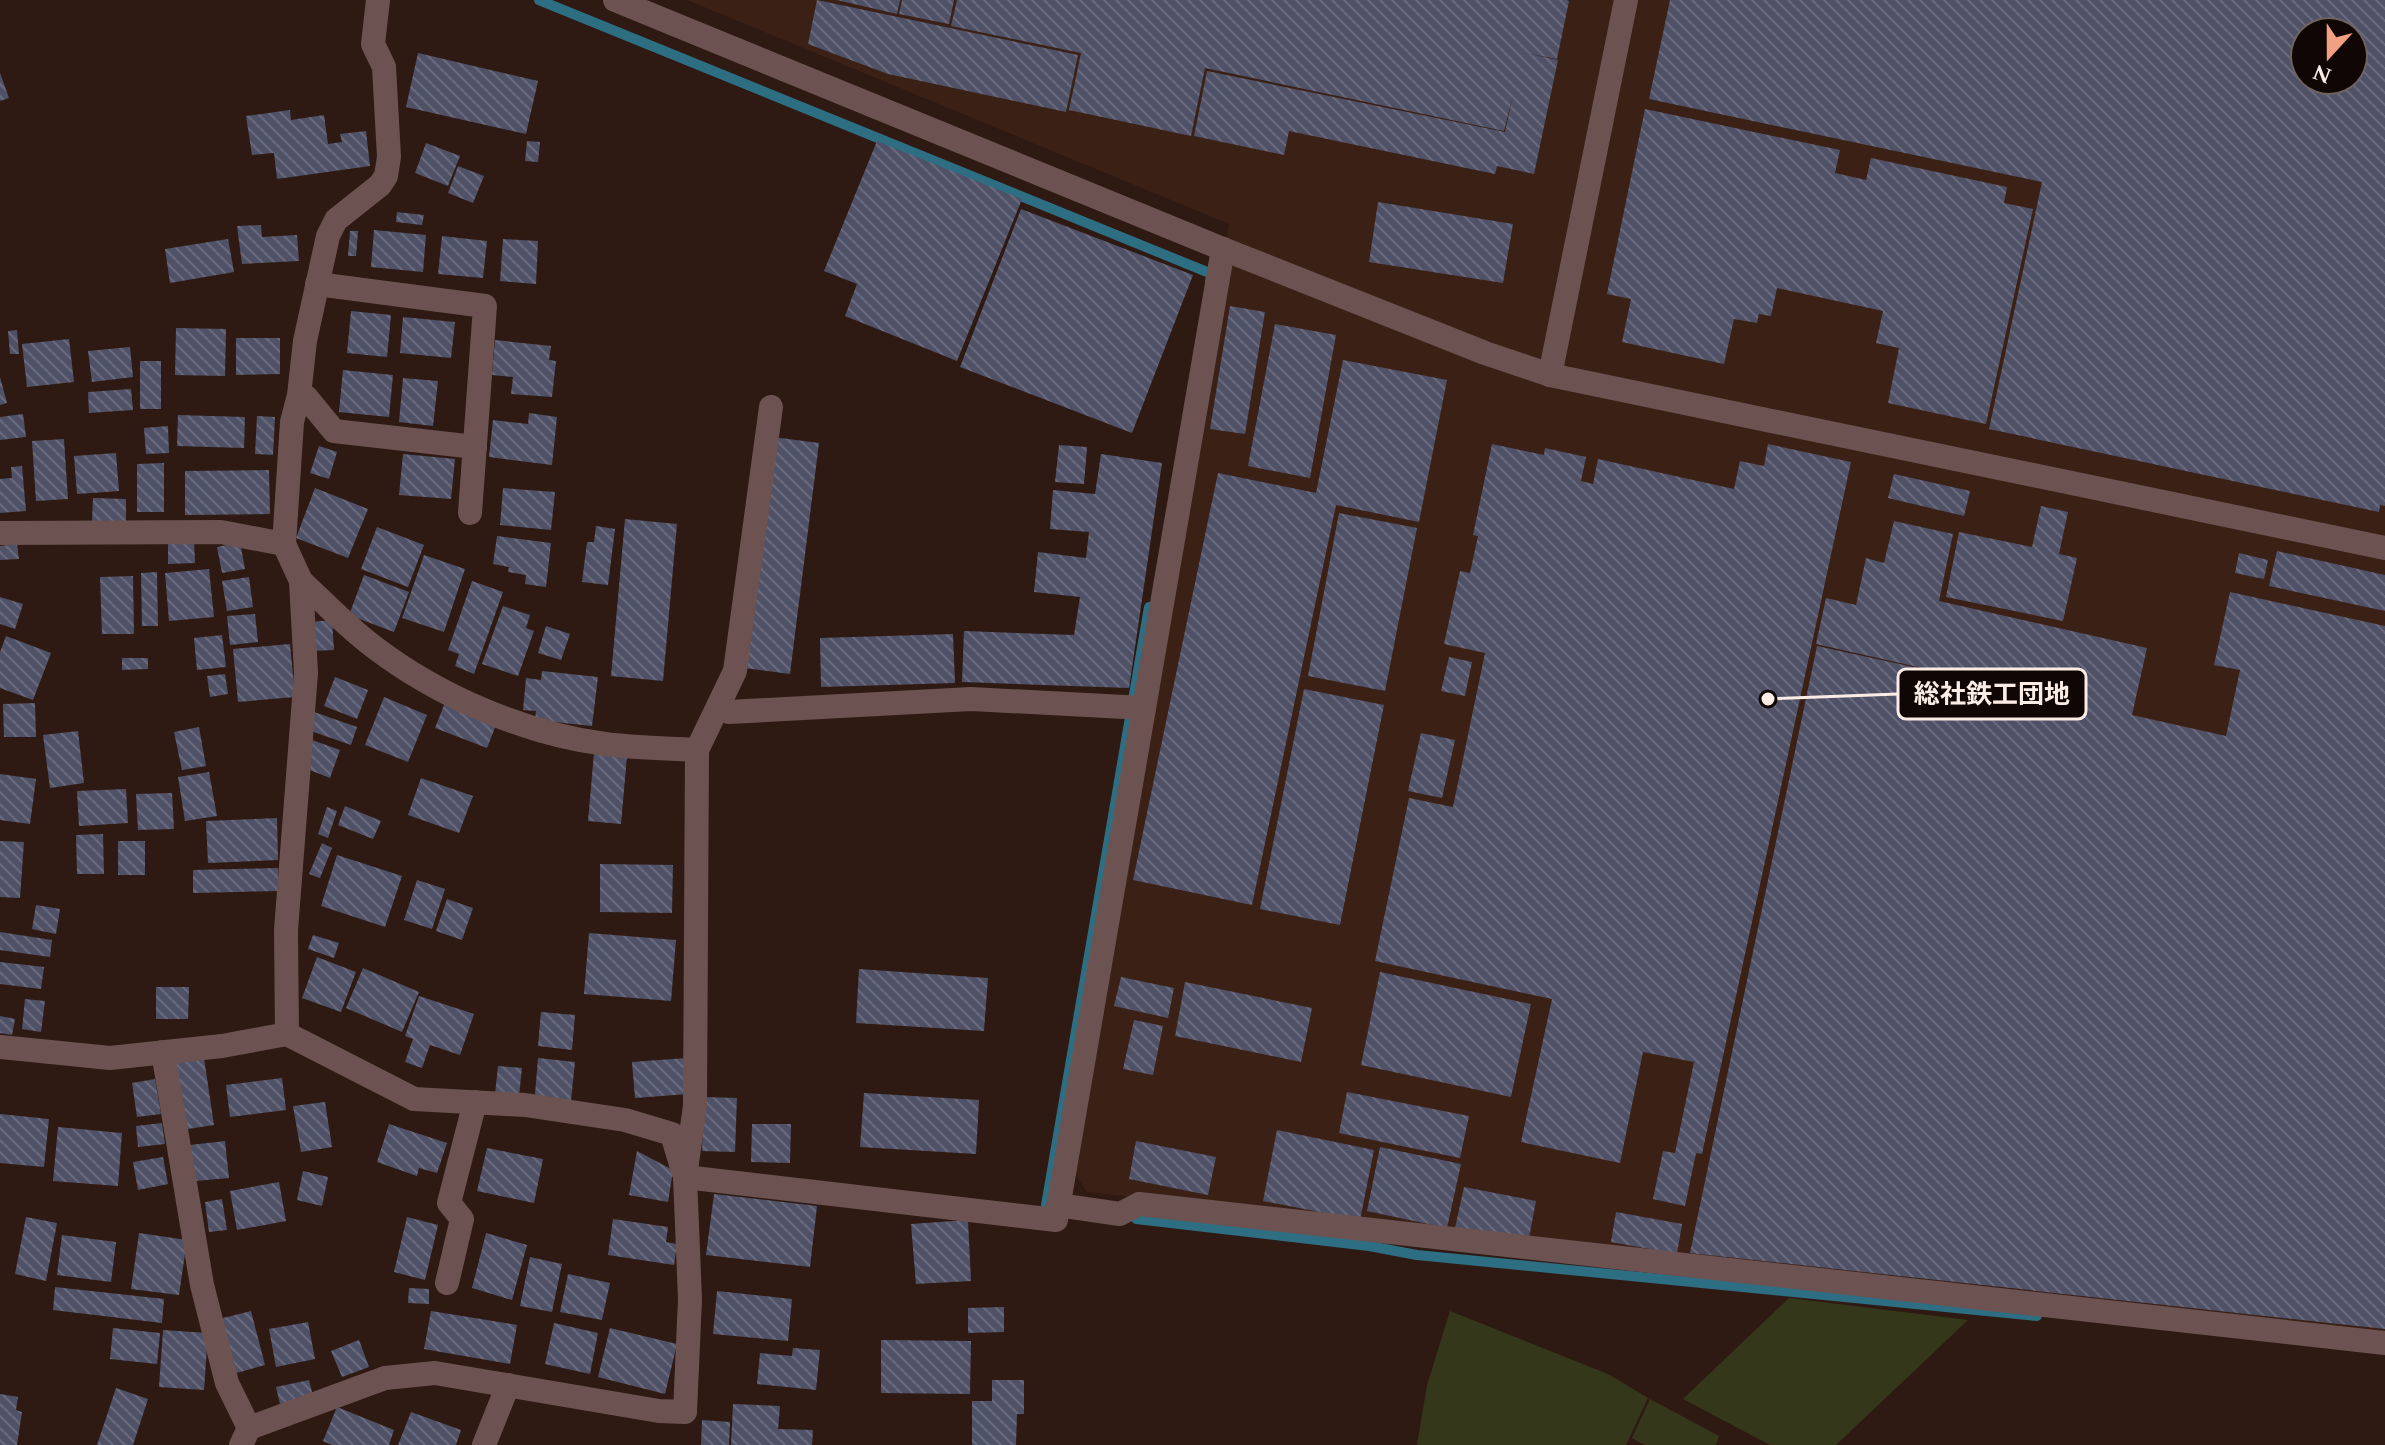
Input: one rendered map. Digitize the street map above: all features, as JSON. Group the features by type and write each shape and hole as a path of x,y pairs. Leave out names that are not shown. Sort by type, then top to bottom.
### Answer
{"street":[{"path":"287,1034 286,930 306,673 301,581 284,544 292,422 299,395 305,341 328,236 336,220 380,185 386,176 389,157 384,67 373,44 378,0"},
{"path":"615,0 1223,249 1485,353 1550,375 2385,548"},
{"path":"1550,375 1626,0"},
{"path":"685,1177 1056,1220 1135,707 1223,249"},
{"path":"317,284 485,306 470,513"},
{"path":"299,395 306,397 334,431 475,447"},
{"path":"163,1052 202,1285 227,1383 245,1436 385,1378 435,1373 659,1411 685,1412 690,1299 685,1177 695,1106 697,750 735,671 771,407"},
{"path":"0,533 221,532 284,544"},
{"path":"301,581 373,647 418,677 475,704 539,729 604,744 697,750"},
{"path":"719,707 729,712 971,699 1135,707"},
{"path":"0,1047 110,1058 287,1034 414,1099 525,1105 625,1120 672,1134 685,1177"},
{"path":"447,1283 462,1219 449,1203 475,1102"},
{"path":"1058,1205 1120,1214 1139,1204 2385,1343"},
{"path":"484,1445 508,1385"}],"shaded area":[{"path":"687,0 2385,0 2385,1336 1087,1192 1075,1174 1229,224"}],"green space":[{"path":"1789,1298 1968,1320 1836,1445 1770,1445 1683,1399"},
{"path":"1450,1311 1608,1374 1648,1398 1626,1445 1417,1445 1427,1385"},
{"path":"1650,1399 1719,1436 1716,1445 1644,1445 1632,1438"}],"building":[{"path":"817,0 1078,55 1066,112 888,74 808,44"},
{"path":"837,0 900,0 897,14"},
{"path":"902,0 954,0 949,24 899,14"},
{"path":"957,0 1569,1 1557,59 1520,52 1558,60 1534,174 1497,166 1495,174 1289,131 1284,155 1194,136 1207,71 1505,132 1513,95 1504,131 1205,68 1191,136 1069,110 1081,53 951,26"},
{"path":"1670,0 2385,0 2385,506 2380,505 2379,512 1989,429 2042,182 1649,99"},
{"path":"418,53 538,81 526,134 406,107"},
{"path":"0,73 9,98 0,101"},
{"path":"1645,109 1840,150 1835,173 1866,180 1871,158 2007,187 2004,203 2033,209 1986,424 1888,403 1899,348 1876,343 1883,311 1777,288 1771,316 1759,314 1757,323 1734,319 1724,364 1622,342 1631,299 1607,294"},
{"path":"290,110 291,120 324,115 328,144 342,142 340,134 366,131 370,166 277,179 274,153 252,155 246,116"},
{"path":"527,141 540,142 538,162 525,161"},
{"path":"877,141 1022,199 957,361 845,316 857,284 824,271"},
{"path":"426,143 460,156 448,186 415,173"},
{"path":"458,166 484,176 473,203 448,193"},
{"path":"1378,202 1513,224 1503,283 1369,262"},
{"path":"1021,209 1193,275 1132,433 960,367"},
{"path":"397,212 424,215 422,225 396,222"},
{"path":"261,225 262,237 297,235 299,261 242,264 237,226"},
{"path":"374,230 426,235 423,272 371,267"},
{"path":"350,231 358,231 356,256 348,256"},
{"path":"442,236 487,241 483,278 438,274"},
{"path":"228,239 234,272 170,283 165,249"},
{"path":"503,239 538,241 536,284 500,281"},
{"path":"1230,306 1265,312 1245,434 1210,429"},
{"path":"351,311 391,315 387,357 347,353"},
{"path":"403,317 455,322 451,358 400,353"},
{"path":"1275,324 1336,335 1310,478 1248,466"},
{"path":"176,328 226,329 225,376 175,375"},
{"path":"17,330 19,354 10,354 8,331"},
{"path":"236,338 280,338 280,374 236,375"},
{"path":"69,339 74,382 27,387 22,344"},
{"path":"495,340 551,346 549,360 556,361 552,397 511,394 513,377 492,375"},
{"path":"130,347 133,377 92,382 88,351"},
{"path":"1343,360 1447,380 1419,522 1336,505 1252,905 1133,880 1218,473 1316,493"},
{"path":"140,361 161,361 161,409 140,409"},
{"path":"343,370 393,375 389,417 339,412"},
{"path":"0,377 7,403 0,405"},
{"path":"403,378 438,381 433,426 399,422"},
{"path":"131,389 133,410 89,413 88,392"},
{"path":"529,413 557,417 552,465 489,457 493,420 528,424"},
{"path":"23,414 26,437 0,440 0,417"},
{"path":"178,415 245,417 244,448 177,446"},
{"path":"257,416 275,417 273,455 255,454"},
{"path":"168,426 169,453 146,454 144,428"},
{"path":"773,437 819,443 790,674 744,668"},
{"path":"64,439 68,499 36,501 32,441"},
{"path":"1492,444 1544,455 1545,448 1586,457 1581,481 1593,484 1598,459 1734,489 1740,461 1764,466 1768,444 1851,462 1702,1154 1696,1153 1685,1206 1653,1199 1663,1151 1675,1153 1694,1062 1643,1052 1620,1163 1521,1142 1552,999 1375,961 1409,798 1453,807 1485,653 1444,644 1460,571 1470,573 1478,536 1473,535"},
{"path":"1059,445 1087,447 1084,484 1055,482"},
{"path":"319,446 337,452 329,479 310,473"},
{"path":"116,453 119,491 77,494 74,456"},
{"path":"403,454 455,459 451,499 399,495"},
{"path":"1101,454 1162,463 1129,688 962,682 964,631 1074,635 1080,597 1034,592 1038,552 1086,558 1089,532 1050,529 1053,490 1095,494"},
{"path":"164,463 164,512 137,512 137,464"},
{"path":"22,466 26,511 0,513 0,479 12,478 11,467"},
{"path":"269,470 270,514 185,515 185,471"},
{"path":"1894,474 1970,491 1964,516 1888,498"},
{"path":"315,488 368,509 348,558 296,538"},
{"path":"503,488 555,492 551,530 500,525"},
{"path":"93,498 126,499 126,522 92,521"},
{"path":"2041,506 2068,512 2059,554 2077,558 2063,621 1946,597 1959,532 2032,547"},
{"path":"1339,513 1417,528 1385,691 1308,676"},
{"path":"625,519 677,524 663,681 611,676"},
{"path":"1894,521 1953,534 1939,601 2147,648 2132,715 2226,736 2240,670 2214,665 2230,592 2385,626 2385,1329 1690,1253 1817,646 2042,695 1816,644 1826,598 1856,605 1866,558 1884,563"},
{"path":"596,526 615,529 608,585 582,582 587,542 594,542"},
{"path":"377,527 424,545 408,587 361,569"},
{"path":"497,536 551,543 546,587 525,584 526,575 508,572 509,567 493,564"},
{"path":"194,538 195,563 168,564 168,539"},
{"path":"240,542 245,569 222,573 217,547"},
{"path":"17,544 19,559 0,560 0,546"},
{"path":"2277,551 2385,575 2385,611 2269,586"},
{"path":"2239,553 2268,560 2264,579 2235,573"},
{"path":"424,555 465,569 444,632 402,618"},
{"path":"209,569 214,617 169,621 165,573"},
{"path":"157,572 158,626 142,626 141,573"},
{"path":"364,575 409,592 394,632 349,615"},
{"path":"133,576 134,634 102,634 100,577"},
{"path":"249,577 253,607 227,611 222,581"},
{"path":"472,581 503,592 474,674 455,666 459,654 448,650"},
{"path":"0,597 23,604 15,629 0,624"},
{"path":"503,606 530,615 526,628 534,631 518,676 482,664"},
{"path":"255,614 258,642 230,645 227,616"},
{"path":"332,620 334,650 312,651 310,622"},
{"path":"546,626 570,634 561,660 538,653"},
{"path":"953,634 955,683 821,687 820,638"},
{"path":"222,635 226,667 197,670 194,638"},
{"path":"6,636 51,653 33,700 0,688 0,652"},
{"path":"290,644 295,697 238,702 233,649"},
{"path":"1449,657 1472,662 1465,696 1441,691"},
{"path":"122,658 148,658 148,669 122,670"},
{"path":"542,671 598,677 592,726 535,720 536,711 523,710 526,678 541,680"},
{"path":"225,674 228,694 210,697 207,676"},
{"path":"335,677 368,690 357,719 324,706"},
{"path":"1304,689 1384,705 1340,925 1260,909"},
{"path":"384,697 427,715 408,762 365,745"},
{"path":"446,700 498,720 487,748 435,728"},
{"path":"35,703 36,737 4,737 3,704"},
{"path":"314,712 357,727 351,745 308,730"},
{"path":"199,727 206,766 182,770 174,732"},
{"path":"78,731 84,783 50,788 43,735"},
{"path":"1421,733 1455,740 1442,798 1408,791"},
{"path":"312,740 340,750 330,778 302,767"},
{"path":"594,753 627,756 621,824 588,821"},
{"path":"209,772 217,816 185,821 178,777"},
{"path":"0,774 36,779 30,824 0,820"},
{"path":"421,778 473,796 459,833 408,815"},
{"path":"126,789 128,823 79,826 77,791"},
{"path":"172,793 174,829 138,830 136,794"},
{"path":"345,806 381,821 373,839 338,825"},
{"path":"327,807 337,811 328,838 318,834"},
{"path":"277,818 278,860 208,863 206,821"},
{"path":"103,834 104,874 77,874 76,835"},
{"path":"0,841 24,842 20,898 0,897"},
{"path":"118,841 145,841 145,875 118,875"},
{"path":"322,843 332,848 320,878 309,874"},
{"path":"337,855 402,876 385,927 321,906"},
{"path":"600,864 673,865 672,913 600,912"},
{"path":"278,868 279,891 193,893 193,870"},
{"path":"417,880 445,889 432,929 404,920"},
{"path":"447,899 473,908 462,940 436,931"},
{"path":"36,905 60,909 56,934 32,929"},
{"path":"0,932 52,940 50,957 0,950"},
{"path":"589,933 676,940 671,1001 584,994"},
{"path":"313,935 339,943 334,958 308,949"},
{"path":"317,957 356,972 341,1012 302,998"},
{"path":"0,962 44,967 41,989 0,984"},
{"path":"363,968 419,992 402,1032 346,1008"},
{"path":"859,969 988,978 984,1031 856,1023"},
{"path":"1380,972 1531,1004 1511,1097 1361,1065"},
{"path":"1121,977 1174,988 1168,1018 1114,1006"},
{"path":"1185,982 1312,1008 1301,1062 1175,1036"},
{"path":"156,987 189,987 188,1019 156,1019"},
{"path":"419,996 474,1014 460,1055 430,1045 422,1068 405,1062 413,1039 405,1036"},
{"path":"25,999 45,1001 41,1032 22,1029"},
{"path":"541,1012 575,1015 572,1050 538,1046"},
{"path":"0,1016 15,1019 12,1035 0,1033"},
{"path":"1134,1020 1163,1026 1153,1075 1123,1069"},
{"path":"204,1058 214,1125 181,1130 171,1063"},
{"path":"538,1058 575,1062 570,1110 534,1106"},
{"path":"686,1058 688,1094 635,1098 632,1062"},
{"path":"498,1066 522,1068 519,1096 495,1094"},
{"path":"282,1078 286,1110 230,1117 226,1085"},
{"path":"155,1079 161,1114 137,1117 132,1083"},
{"path":"1347,1092 1469,1116 1460,1158 1339,1133"},
{"path":"864,1093 979,1100 976,1154 860,1147"},
{"path":"704,1097 737,1098 735,1152 702,1151"},
{"path":"325,1102 332,1147 301,1152 293,1106"},
{"path":"0,1114 49,1119 44,1167 0,1163"},
{"path":"162,1123 165,1144 138,1147 136,1126"},
{"path":"389,1124 447,1143 437,1173 419,1168 417,1176 377,1162"},
{"path":"752,1124 791,1124 790,1163 751,1162"},
{"path":"58,1127 122,1133 118,1186 53,1181"},
{"path":"1277,1130 1374,1150 1360,1220 1263,1201"},
{"path":"225,1141 229,1178 195,1181 190,1145"},
{"path":"1136,1141 1216,1157 1208,1195 1129,1179"},
{"path":"1380,1147 1461,1164 1447,1228 1367,1211"},
{"path":"487,1148 543,1159 534,1203 477,1191"},
{"path":"637,1151 673,1170 668,1202 629,1195"},
{"path":"163,1157 168,1184 138,1190 133,1162"},
{"path":"303,1171 328,1177 322,1206 297,1200"},
{"path":"279,1182 286,1221 237,1230 230,1191"},
{"path":"1464,1187 1536,1201 1528,1243 1455,1228"},
{"path":"714,1194 817,1206 810,1267 706,1255"},
{"path":"222,1199 227,1230 209,1232 205,1202"},
{"path":"1616,1212 1682,1224 1677,1254 1611,1242"},
{"path":"26,1217 57,1223 46,1281 15,1274"},
{"path":"407,1217 438,1225 425,1280 394,1272"},
{"path":"613,1219 668,1227 666,1242 677,1244 674,1265 608,1255"},
{"path":"968,1220 971,1281 916,1284 911,1224"},
{"path":"139,1233 187,1240 179,1295 131,1289"},
{"path":"486,1233 527,1245 512,1300 472,1288"},
{"path":"62,1235 116,1242 111,1282 57,1275"},
{"path":"530,1257 562,1264 552,1312 520,1306"},
{"path":"568,1274 610,1283 602,1320 560,1312"},
{"path":"55,1287 164,1299 162,1323 53,1310"},
{"path":"409,1288 429,1289 429,1304 408,1303"},
{"path":"717,1291 792,1299 788,1341 713,1334"},
{"path":"1004,1307 1004,1332 968,1333 968,1308"},
{"path":"251,1311 265,1365 233,1374 219,1319"},
{"path":"431,1311 517,1325 510,1364 424,1349"},
{"path":"308,1322 315,1359 276,1367 269,1329"},
{"path":"554,1323 598,1333 590,1374 545,1364"},
{"path":"113,1328 160,1333 157,1364 110,1359"},
{"path":"610,1328 677,1344 665,1394 598,1377"},
{"path":"163,1330 208,1333 204,1390 159,1387"},
{"path":"359,1340 369,1367 342,1377 331,1351"},
{"path":"881,1340 971,1341 970,1394 881,1393"},
{"path":"793,1348 820,1350 816,1390 757,1384 760,1353 792,1356"},
{"path":"309,1380 313,1396 280,1404 276,1387"},
{"path":"992,1380 1024,1380 1024,1414 1017,1414 1016,1445 972,1445 972,1401 992,1401"},
{"path":"116,1388 148,1399 133,1445 97,1445"},
{"path":"0,1394 18,1397 16,1410 22,1412 17,1445 0,1445"},
{"path":"733,1404 780,1406 778,1429 813,1430 812,1445 731,1445"},
{"path":"337,1407 394,1430 389,1445 332,1445 323,1441"},
{"path":"411,1412 461,1430 456,1445 398,1445"},
{"path":"702,1420 730,1422 729,1445 701,1445"}],"waterway":[{"path":"539,0 1212,274 1210,281"},
{"path":"1052,1206 1046,1205 1149,607"},
{"path":"1136,1219 1369,1246 1417,1255 2037,1316"}],"place":[{"name":"総社鉄工団地","path":"1768,699"}]}
